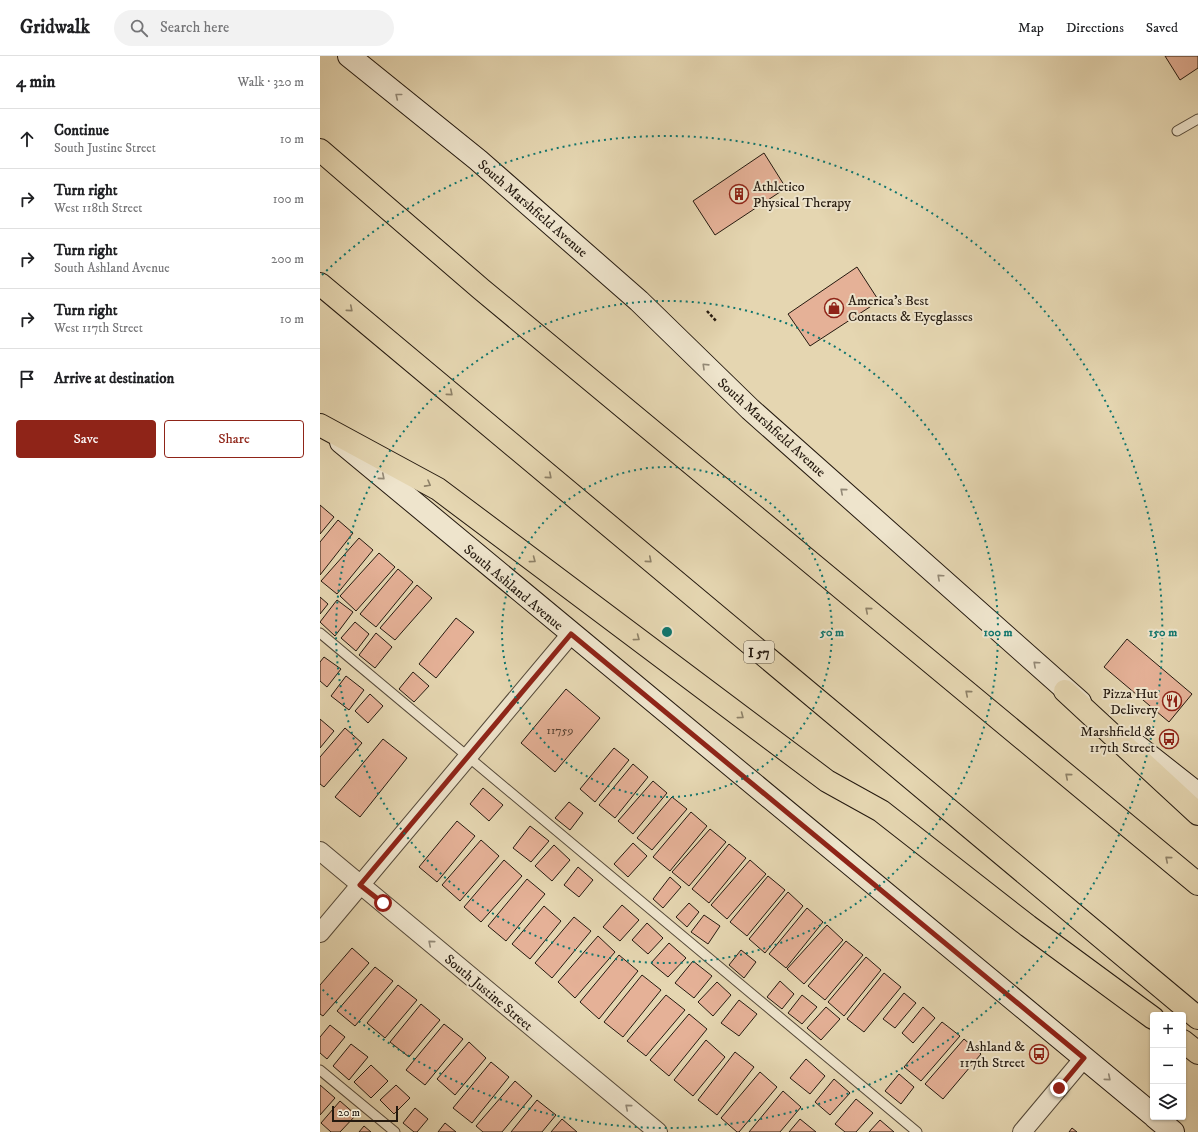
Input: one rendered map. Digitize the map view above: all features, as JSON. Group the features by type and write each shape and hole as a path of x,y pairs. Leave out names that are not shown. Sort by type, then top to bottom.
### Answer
{"highway":[{"path":"320,150 481,289 1198,884"},
{"name":"I 57","path":"320,284 1198,1018"},
{"path":"320,425 438,489 827,781 881,811 1028,926 1150,1016"},
{"path":"1065,691 1198,814"},
{"path":"1186,1044 1198,1053"}],"main road":[{"name":"South Marshfield Avenue","path":"349,56 478,160 633,296 750,409 930,568 1065,691 1198,794"},
{"name":"South Ashland Avenue","path":"320,425 1150,1113"},
{"name":"South Ashland Avenue","path":"1159,1120 1173,1132"}],"street":[{"path":"320,933 571,634"},
{"name":"South Justine Street","path":"320,851 658,1132"},
{"path":"1022,1132 1084,1058"}],"lane":[{"path":"1176,131 1198,118"},
{"path":"320,633 917,1132"},
{"path":"320,1070 395,1132"}],"path":[{"path":"707,311 718,322"}],"building":[{"path":"1165,56 1198,56 1198,68 1180,80"},
{"name":"Athletico Physical Therapy","path":"764,153 786,188 715,235 693,201"},
{"name":"America's Best Contacts & Eyeglasses","path":"857,267 879,301 810,346 788,314"},
{"path":"320,505 334,517 320,534"},
{"path":"338,520 353,533 320,575 320,542"},
{"path":"359,538 373,550 337,594 321,581"},
{"path":"379,553 395,567 356,611 340,596"},
{"path":"398,569 413,582 376,627 360,614"},
{"path":"417,585 432,598 395,640 380,628"},
{"path":"320,597 328,604 320,614"},
{"path":"337,600 353,612 335,636 320,622"},
{"path":"456,618 474,632 436,678 419,664"},
{"path":"355,622 369,634 356,651 341,638"},
{"path":"376,633 392,647 375,668 359,655"},
{"path":"1127,639 1192,694 1169,722 1104,667"},
{"path":"324,657 341,669 327,687 320,681 320,662"},
{"path":"413,672 429,686 414,702 399,689"},
{"path":"346,676 364,690 349,710 331,696"},
{"path":"566,689 600,718 555,772 521,743"},
{"path":"370,694 383,706 368,723 355,711"},
{"path":"320,719 334,731 320,748"},
{"path":"345,728 362,743 324,787 320,784 320,757"},
{"path":"383,739 407,758 360,817 335,797"},
{"path":"614,748 629,760 595,802 580,789"},
{"path":"633,764 648,777 615,818 599,805"},
{"path":"653,781 667,793 633,834 618,821"},
{"path":"483,788 503,805 489,821 470,804"},
{"path":"672,797 687,809 652,850 637,838"},
{"path":"569,802 583,813 570,830 555,818"},
{"path":"691,812 707,826 670,871 653,857"},
{"path":"457,821 475,836 437,882 419,867"},
{"path":"530,826 549,841 531,862 513,848"},
{"path":"710,829 726,842 689,886 672,872"},
{"path":"481,840 499,856 460,901 442,885"},
{"path":"633,843 647,856 628,877 614,864"},
{"path":"729,844 746,858 709,903 692,889"},
{"path":"554,845 570,860 552,881 535,866"},
{"path":"504,860 522,876 481,922 464,907"},
{"path":"750,860 766,874 727,919 711,905"},
{"path":"578,867 593,880 579,897 564,885"},
{"path":"768,876 785,890 747,936 730,922"},
{"path":"670,877 681,887 663,908 653,899"},
{"path":"527,879 545,894 506,941 488,926"},
{"path":"788,892 803,906 765,953 749,939"},
{"path":"689,903 699,912 687,927 676,917"},
{"path":"622,905 639,920 620,941 603,927"},
{"path":"544,906 561,921 530,959 512,944"},
{"path":"807,908 823,922 786,968 769,954"},
{"path":"704,915 720,926 708,944 691,932"},
{"path":"574,917 591,931 552,978 535,963"},
{"path":"647,923 663,938 648,954 632,940"},
{"path":"827,925 843,940 804,984 787,969"},
{"path":"598,936 615,952 575,998 558,982"},
{"path":"846,941 863,955 825,1000 808,986"},
{"path":"669,943 686,958 668,977 651,963"},
{"path":"352,948 369,963 323,1016 320,1014 320,985"},
{"path":"741,950 756,962 744,978 729,965"},
{"path":"619,955 638,971 599,1019 580,1002"},
{"path":"866,957 881,970 844,1016 828,1002"},
{"path":"693,961 712,976 694,998 675,983"},
{"path":"375,967 393,981 355,1026 337,1011"},
{"path":"884,973 901,987 864,1032 847,1019"},
{"path":"642,975 661,990 623,1037 604,1022"},
{"path":"780,981 794,994 782,1009 767,997"},
{"path":"717,982 731,995 713,1016 698,1002"},
{"path":"398,985 417,1000 385,1038 367,1023"},
{"path":"904,993 916,1003 895,1028 883,1019"},
{"path":"666,995 685,1010 646,1056 627,1041"},
{"path":"802,995 817,1007 802,1024 788,1013"},
{"path":"739,1000 757,1014 739,1036 721,1023"},
{"path":"421,1004 440,1020 409,1057 390,1042"},
{"path":"826,1007 840,1019 821,1040 807,1028"},
{"path":"923,1007 935,1018 913,1043 902,1033"},
{"path":"689,1014 707,1029 669,1076 650,1060"},
{"path":"942,1022 960,1036 921,1081 904,1067"},
{"path":"444,1024 463,1039 425,1085 406,1070"},
{"path":"330,1025 345,1037 327,1059 320,1053 320,1037"},
{"path":"964,1039 981,1054 943,1099 925,1084"},
{"path":"706,1040 725,1057 693,1096 674,1080"},
{"path":"469,1042 486,1058 455,1095 437,1079"},
{"path":"351,1044 368,1057 349,1080 333,1066"},
{"path":"735,1052 754,1067 717,1115 698,1100"},
{"path":"806,1059 825,1076 810,1094 790,1078"},
{"path":"491,1062 509,1077 472,1123 453,1108"},
{"path":"371,1065 388,1081 371,1098 354,1082"},
{"path":"760,1072 777,1087 739,1132 737,1132 721,1118"},
{"path":"899,1074 914,1087 901,1104 885,1091"},
{"path":"834,1079 850,1093 830,1115 815,1102"},
{"path":"515,1081 532,1096 502,1132 483,1132 476,1126"},
{"path":"320,1085 335,1098 320,1115"},
{"path":"396,1085 410,1098 394,1114 380,1100"},
{"path":"783,1091 801,1107 780,1132 749,1132"},
{"path":"856,1099 873,1113 856,1132 845,1132 835,1124"},
{"path":"537,1100 556,1115 542,1132 511,1132"},
{"path":"340,1101 356,1115 340,1132 331,1132 321,1123"},
{"path":"415,1108 428,1119 417,1132 414,1132 403,1123"},
{"path":"562,1119 577,1132 551,1132"},
{"path":"800,1119 816,1132 789,1132"},
{"path":"880,1120 894,1132 869,1132"},
{"path":"445,1123 456,1132 438,1132"},
{"path":"364,1126 371,1132 359,1132"},
{"path":"1072,1128 1077,1132 1069,1132"}],"place":[{"name":"Athletico Physical Therapy","path":"739,194"},
{"name":"America's Best Contacts & Eyeglasses","path":"834,308"},
{"name":"Pizza Hut Delivery","path":"1172,701"},
{"name":"Marshfield & 117th Street","path":"1169,739"},
{"name":"Ashland & 117th Street","path":"1039,1054"}],"route":[{"path":"383,903 360,885 571,634 1084,1058 1059,1088"}]}
